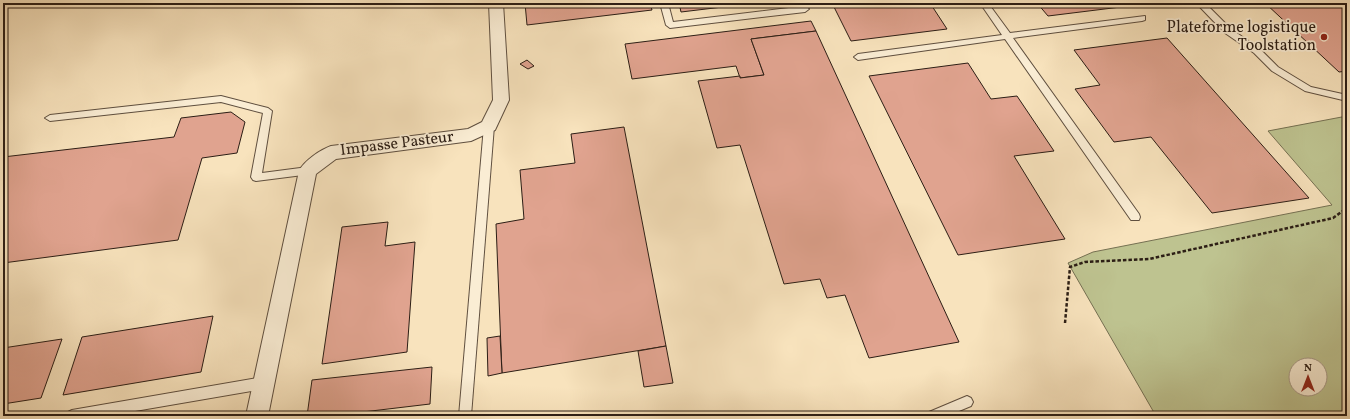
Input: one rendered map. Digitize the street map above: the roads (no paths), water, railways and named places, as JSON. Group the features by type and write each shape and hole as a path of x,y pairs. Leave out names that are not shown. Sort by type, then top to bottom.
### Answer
{"street":[{"path":"489,126 501,100 496,3"},
{"name":"Impasse Pasteur","path":"308,171 331,153 471,135 489,126"},
{"path":"254,413 263,384 308,171"}],"lane":[{"path":"664,3 670,25 805,9"},
{"path":"984,3 1135,217"},
{"path":"1200,3 1228,31 1257,51 1275,69 1308,89 1347,98"},
{"path":"858,57 1142,18"},
{"path":"50,118 221,99 268,110 256,176 308,171"},
{"path":"465,416 489,126"},
{"path":"72,416 263,384"},
{"path":"934,416 967,402"}],"place":[{"name":"Plateforme logistique Toolstation","path":"1324,37"}]}
